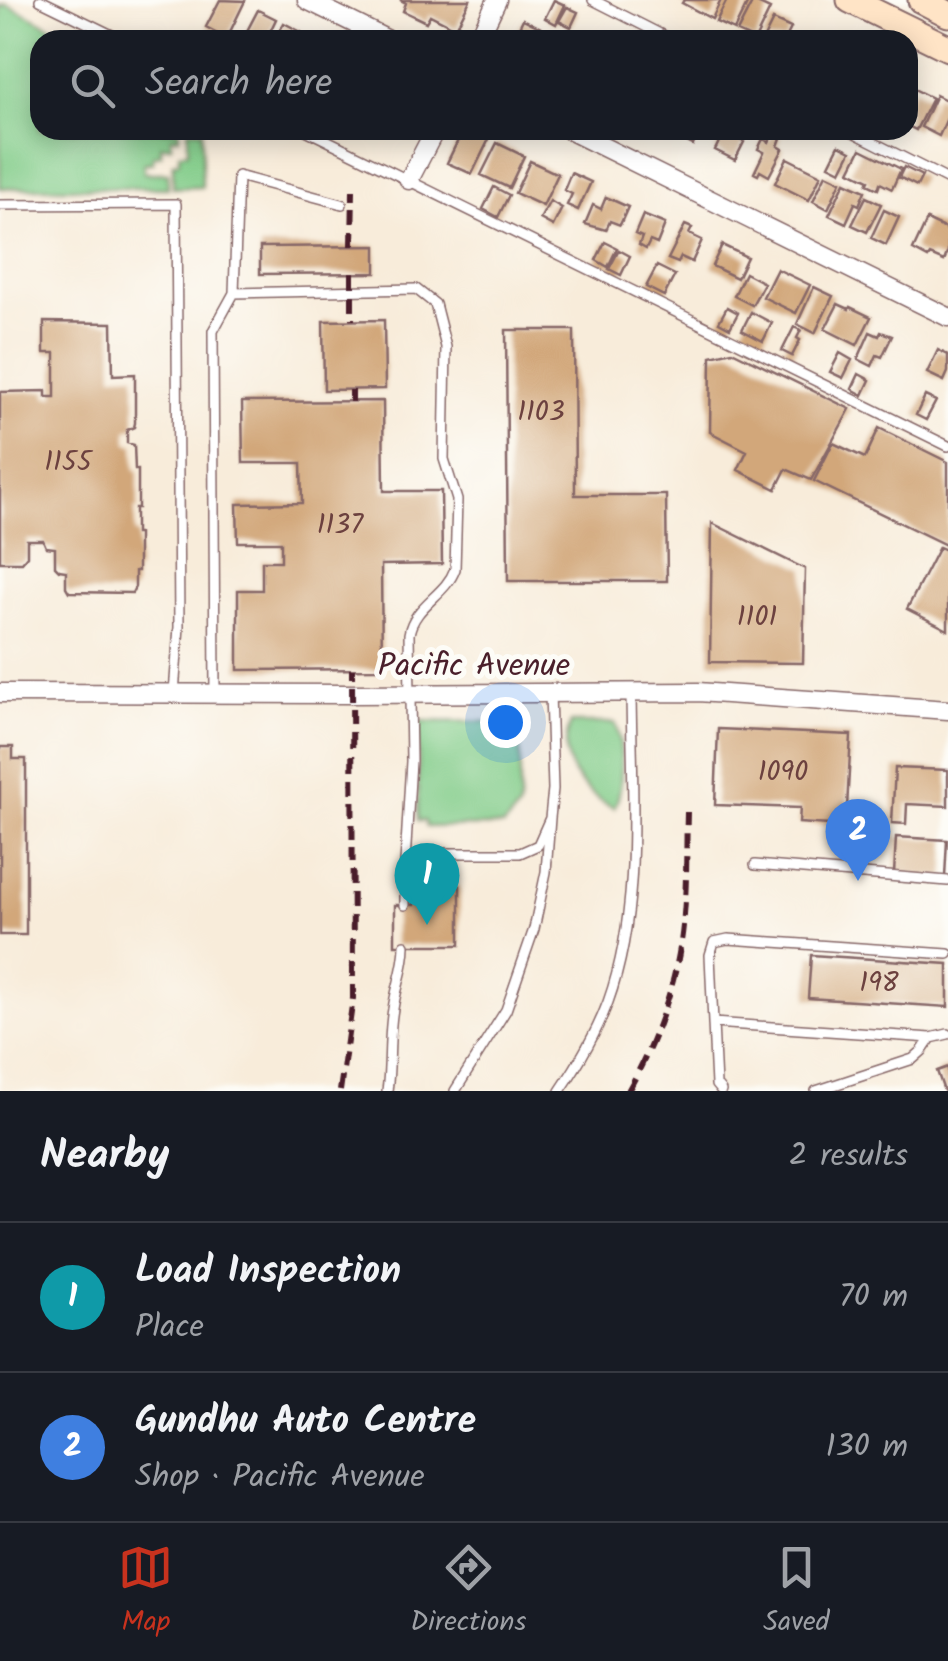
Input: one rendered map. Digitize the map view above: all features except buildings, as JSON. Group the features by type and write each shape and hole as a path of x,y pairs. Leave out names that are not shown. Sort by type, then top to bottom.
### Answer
{"main road":[{"path":"850,0 911,30"},
{"path":"921,0 948,14"},
{"path":"918,33 948,48"}],"street":[{"path":"307,0 368,30"},
{"path":"483,30 497,0"},
{"path":"408,180 430,140"},
{"path":"590,140 948,317"},
{"name":"Pacific Avenue","path":"0,692 698,692 948,710"}],"lane":[{"path":"40,0 102,30"},
{"path":"593,0 652,30"},
{"path":"326,140 948,446"},
{"path":"869,140 948,180"},
{"path":"215,693 212,331 234,293 238,176 342,204"},
{"path":"0,204 176,204 180,626 174,692"},
{"path":"234,293 416,289 435,304 446,347 444,458 458,500 455,568 452,578 411,620 405,905"},
{"path":"560,1091 603,1015 624,938 632,809 631,692"},
{"path":"455,1091 506,1010 534,930 546,872 553,789 550,693"},
{"path":"436,853 520,853 538,845 550,818"},
{"path":"755,866 948,881"},
{"path":"721,1091 716,1086 710,955 714,942 948,954"},
{"path":"387,1091 392,1011 405,945"},
{"path":"714,1023 931,1038 948,1034"},
{"path":"816,1091 914,1059 931,1038"}],"green space":[{"path":"6,4 58,30 30,30 30,140 171,140 171,146 161,146 161,155 153,156 153,163 144,163 144,173 168,173 168,188 0,188 0,5"},
{"path":"188,140 202,140 202,187 173,188 173,163 179,162 179,153 188,152"},
{"path":"418,721 522,722 527,731 520,739 520,802 504,826 426,827 425,821 418,821"},
{"path":"571,723 615,723 621,766 614,808 591,793 574,774 566,750"}],"railway":[{"path":"352,246 353,190"},
{"path":"352,272 352,320"},
{"path":"352,390 352,402"},
{"path":"340,1091 353,998 352,669"},
{"path":"628,1091 658,1027 678,960 685,901 687,812"}],"place":[{"name":"Gundhu Auto Centre","path":"858,881"},
{"name":"Load Inspection","path":"427,925"}]}
